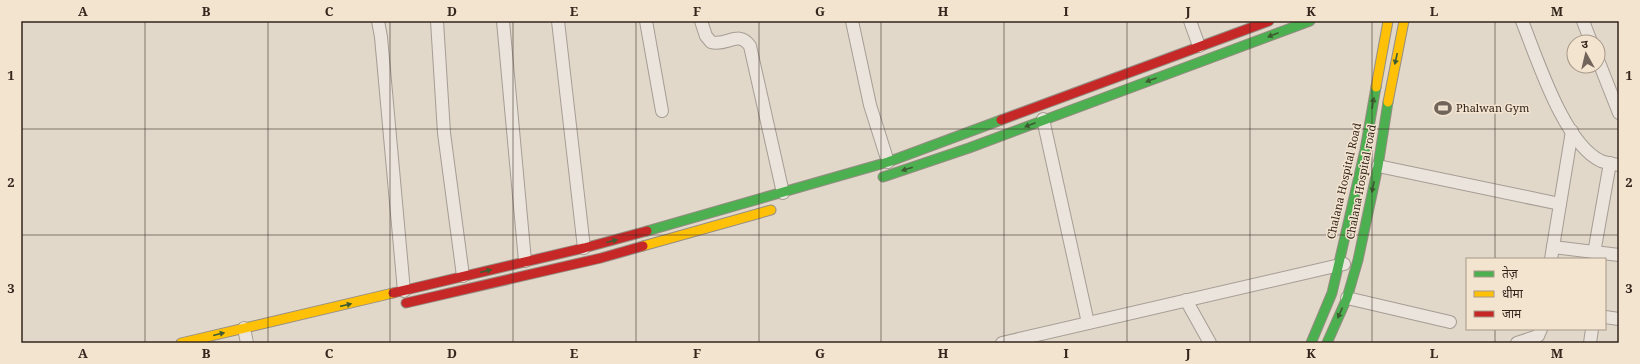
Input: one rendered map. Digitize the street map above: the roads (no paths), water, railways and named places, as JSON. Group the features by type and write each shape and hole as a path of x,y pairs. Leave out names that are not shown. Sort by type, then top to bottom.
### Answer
{"main road":[{"path":"181,343 246,338 404,291 584,248 783,193 888,162 1269,21"},
{"path":"878,178 924,164 1310,21"},
{"name":"Chalana Hospital Road","path":"1311,343 1332,293 1365,150 1388,21"},
{"name":"Chalana Hospital road","path":"1327,343 1347,298 1358,260 1378,166 1389,95 1404,21"},
{"path":"398,305 601,258 779,208"}],"street":[{"path":"378,21 404,291"},
{"path":"437,21 444,133 463,276"},
{"path":"503,21 525,262"},
{"path":"558,21 584,248"},
{"path":"646,21 662,111"},
{"path":"701,21 706,36 711,42 717,44 741,38 746,40 750,46 783,193"},
{"path":"852,21 870,105 888,162"},
{"path":"1190,21 1199,46"},
{"path":"1522,21 1561,114 1584,148 1601,161 1614,164 1594,253"},
{"path":"1583,21 1588,34"},
{"path":"1604,74 1619,113"},
{"path":"1043,119 1088,323"},
{"path":"1551,258 1572,131"},
{"path":"1378,166 1560,204"},
{"path":"1553,247 1619,255"},
{"path":"1002,343 1358,260"},
{"path":"1347,298 1450,322"},
{"path":"1186,300 1210,343"},
{"path":"1606,317 1619,318"},
{"path":"1518,343 1538,336 1541,330"},
{"path":"1590,343 1592,330"}],"place":[{"name":"Phalwan Gym","path":"1443,108"}]}
